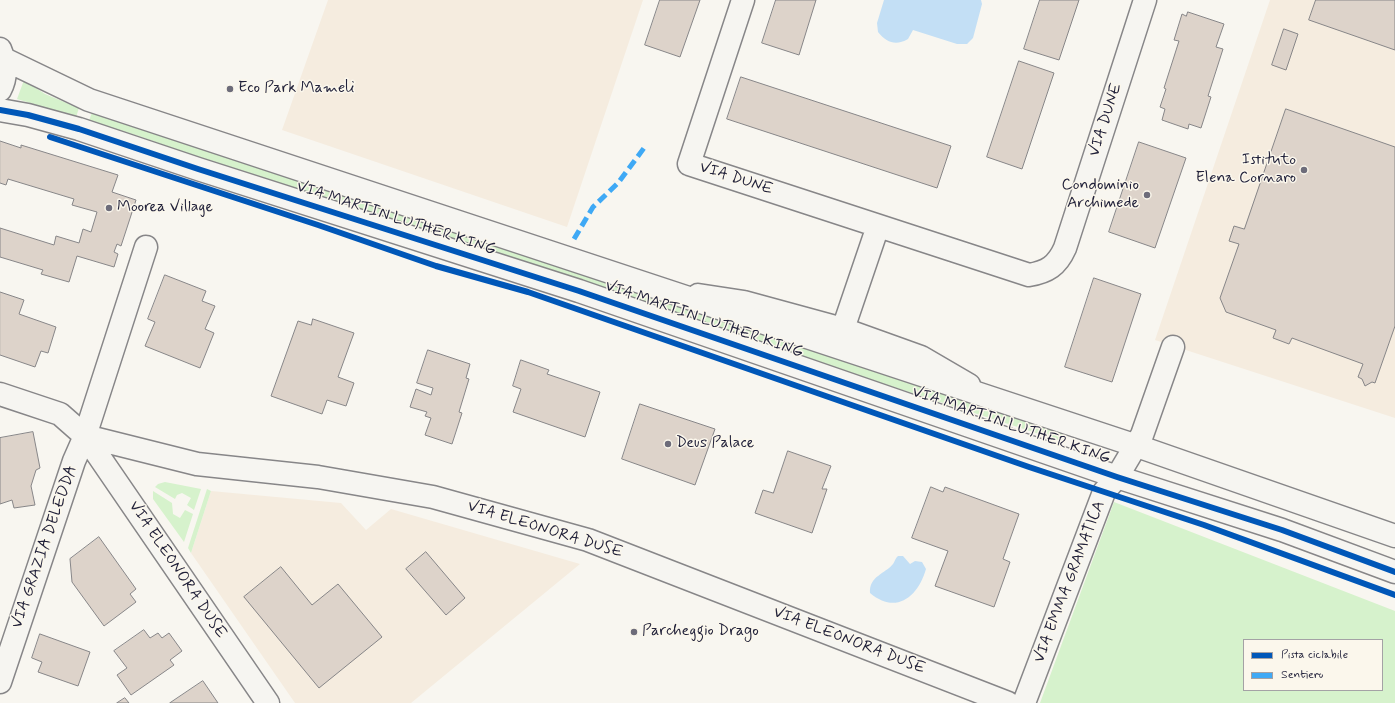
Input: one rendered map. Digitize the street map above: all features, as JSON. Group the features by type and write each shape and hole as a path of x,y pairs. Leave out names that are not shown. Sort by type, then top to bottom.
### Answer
{"street":[{"name":"VIA DUNE","path":"743,0 689,164 1015,272 1029,275 1041,273 1051,268 1060,259 1065,248 1145,0"},
{"path":"0,90 5,72 2,54"},
{"name":"VIA MARTIN LUTHER KING","path":"2,54 88,100 671,291 1137,446 1395,536"},
{"name":"VIA MARTIN LUTHER KING","path":"0,110 28,115 79,129 206,172 572,288 1117,477 1282,530 1395,572"},
{"path":"843,329 878,226"},
{"name":"VIA GRAZIA DELEDDA","path":"0,682 74,461 85,436 146,247"},
{"path":"671,291 744,302 843,329 921,357 988,397"},
{"name":"VIA EMMA GRAMATICA","path":"1024,703 1104,492 1117,477 1137,446 1146,428 1173,347"},
{"name":"VIA ELEONORA DUSE","path":"0,394 60,414 85,436 268,703"},
{"name":"VIA ELEONORA DUSE","path":"85,436 196,464 318,477 432,497 588,540 1008,703"}],"shaded area":[{"path":"328,0 643,0 567,227 282,130"},
{"name":"Istituto Elena Cornaro","path":"1270,0 1395,0 1395,418 1155,340"},
{"path":"211,491 341,503 366,530 391,509 580,564 411,703 295,703 191,553"}],"green space":[{"path":"24,80 45,94 79,108 76,117 17,99"},
{"path":"92,112 1063,434 1061,441 202,159 139,136 89,121"},
{"path":"165,482 201,489 194,510 187,505 191,498 182,493 177,495 175,499 155,487 158,484"},
{"path":"207,489 211,491 191,553 188,548"},
{"path":"153,491 172,503 173,514 180,518 185,510 193,514 184,542 153,499"},
{"path":"1114,502 1395,611 1395,703 1040,703"}],"water":[{"path":"884,0 981,0 982,4 973,38 967,44 957,44 913,30 908,39 896,43 888,41 878,32 877,23"},
{"path":"898,556 903,556 910,564 915,561 922,562 926,569 918,588 912,595 905,600 889,602 870,593 870,587 878,576 893,564"}],"building":[{"path":"660,0 700,0 680,57 645,45"},
{"path":"776,0 816,0 799,55 762,43"},
{"path":"1040,0 1079,0 1059,60 1024,49"},
{"path":"1316,0 1395,0 1395,50 1309,20"},
{"path":"1188,12 1224,24 1216,47 1223,49 1208,96 1211,97 1201,128 1189,124 1188,129 1162,120 1165,109 1160,107 1166,89 1164,88 1179,41 1174,40 1182,14 1186,16"},
{"path":"1284,29 1298,34 1286,70 1272,65"},
{"path":"1019,61 1054,73 1022,169 987,157"},
{"path":"741,77 951,146 937,188 727,119"},
{"path":"1286,109 1395,147 1395,326 1375,383 1372,382 1365,386 1362,379 1358,377 1363,364 1292,338 1289,344 1273,338 1276,330 1226,312 1220,298 1239,244 1229,241 1234,226 1244,229"},
{"name":"Moorea Village","path":"0,141 21,148 21,145 118,175 112,192 136,200 121,246 117,244 114,252 118,254 114,267 77,256 69,282 41,274 43,270 0,257 0,228 54,245 56,236 79,243 83,229 91,232 97,212 72,205 74,199 8,179 6,185 0,183"},
{"name":"Condominio Archimede","path":"1139,142 1186,158 1155,248 1109,232"},
{"path":"165,275 206,291 202,301 215,306 205,329 214,333 200,368 145,346 155,322 148,319"},
{"path":"1094,278 1141,294 1112,382 1065,367"},
{"path":"0,292 24,300 19,314 56,327 48,353 41,351 35,367 0,355"},
{"path":"313,319 354,333 338,377 354,383 346,406 327,400 322,414 271,396 298,321 311,325"},
{"path":"428,350 470,364 466,378 469,379 459,412 462,413 452,444 425,435 431,418 425,416 427,412 410,407 416,389 431,395 433,388 417,383"},
{"path":"521,360 549,370 547,374 600,392 585,437 513,412 521,389 513,386"},
{"name":"Deus Palace","path":"640,404 715,429 695,485 622,459"},
{"path":"33,432 40,468 36,470 31,486 35,505 14,508 12,500 0,504 0,438"},
{"path":"788,451 831,466 822,489 827,489 812,533 755,513 763,490 773,493"},
{"path":"931,487 943,492 945,487 1019,514 1003,559 1010,562 994,607 935,586 948,551 912,538"},
{"path":"99,537 136,589 130,594 136,602 104,626 72,582 70,559"},
{"path":"426,552 465,598 446,615 406,569"},
{"path":"281,567 312,605 338,584 382,637 319,688 244,597"},
{"path":"144,630 150,638 158,633 162,638 169,633 182,651 170,660 174,665 131,695 117,675 127,668 114,651"},
{"path":"40,634 90,652 78,686 38,672 42,662 32,658"},
{"path":"203,681 218,703 170,703"},
{"path":"125,698 129,703 117,703"}],"marked path":[{"path":"574,239 593,207 618,183 644,148"}],"cycle path":[{"path":"0,110 28,115 79,129 198,169 579,291 1117,477 1282,530 1395,572"},
{"path":"50,137 318,225 436,266 528,292 1029,467 1204,525 1395,595"}],"place":[{"name":"Eco Park Mameli","path":"230,89"},
{"name":"Istituto Elena Cornaro","path":"1304,170"},
{"name":"Condominio Archimede","path":"1147,195"},
{"name":"Moorea Village","path":"109,208"},
{"name":"Deus Palace","path":"668,444"},
{"name":"Parcheggio Drago","path":"634,632"}]}
